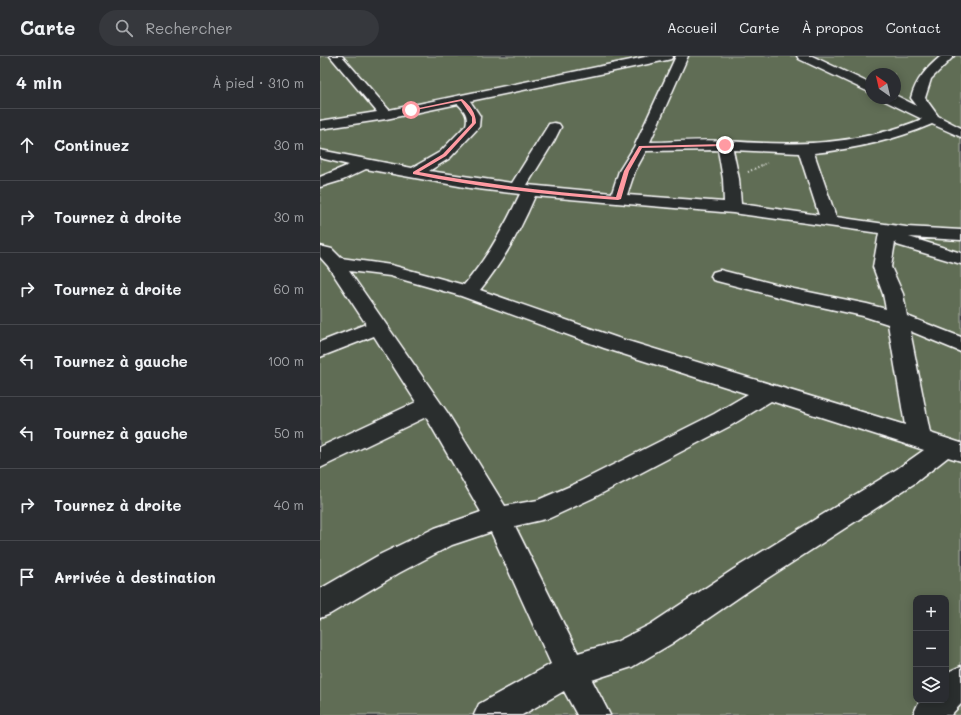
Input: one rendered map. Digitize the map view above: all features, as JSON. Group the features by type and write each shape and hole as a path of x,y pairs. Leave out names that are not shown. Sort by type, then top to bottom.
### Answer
{"street":[{"path":"336,56 386,115"},
{"path":"320,125 386,115 462,100 667,56"},
{"path":"618,199 627,171 641,147 682,56"},
{"path":"803,56 865,86"},
{"path":"933,119 918,98 920,88 926,76 948,56"},
{"path":"415,173 445,155 472,127 474,117 462,100"},
{"path":"901,103 961,133"},
{"path":"641,147 725,145 805,149 870,139 916,126 933,119"},
{"path":"468,292 487,269 521,210 523,189 554,127"},
{"path":"725,145 731,179 733,208"},
{"path":"805,149 829,221"},
{"path":"320,154 364,164 470,183 561,194 733,208 829,221 887,234 961,259"},
{"path":"320,182 337,177 364,164"},
{"path":"887,234 961,235"},
{"path":"887,234 882,267 893,294 897,319 942,446"},
{"path":"325,256 391,271 468,292 611,343 942,446"},
{"path":"325,256 378,327 430,405 498,518 570,671 594,715"},
{"path":"720,276 867,310 914,325 961,345"},
{"path":"320,350 378,327"},
{"path":"320,604 382,568 444,536 498,518 541,510 584,491 722,420 769,392"},
{"path":"320,458 430,405"},
{"path":"490,715 570,671 621,656 661,634 744,578 906,476 942,446"},
{"path":"949,694 961,682"},
{"path":"928,715 940,703"}],"path":[{"path":"731,179 770,162"}],"green space":[{"path":"320,56 961,56 961,715 320,715"}],"route":[{"path":"411,110 462,100 474,117 472,127 445,155 415,173 470,183 561,194 618,199 627,171 641,147 710,144 725,145"}]}
